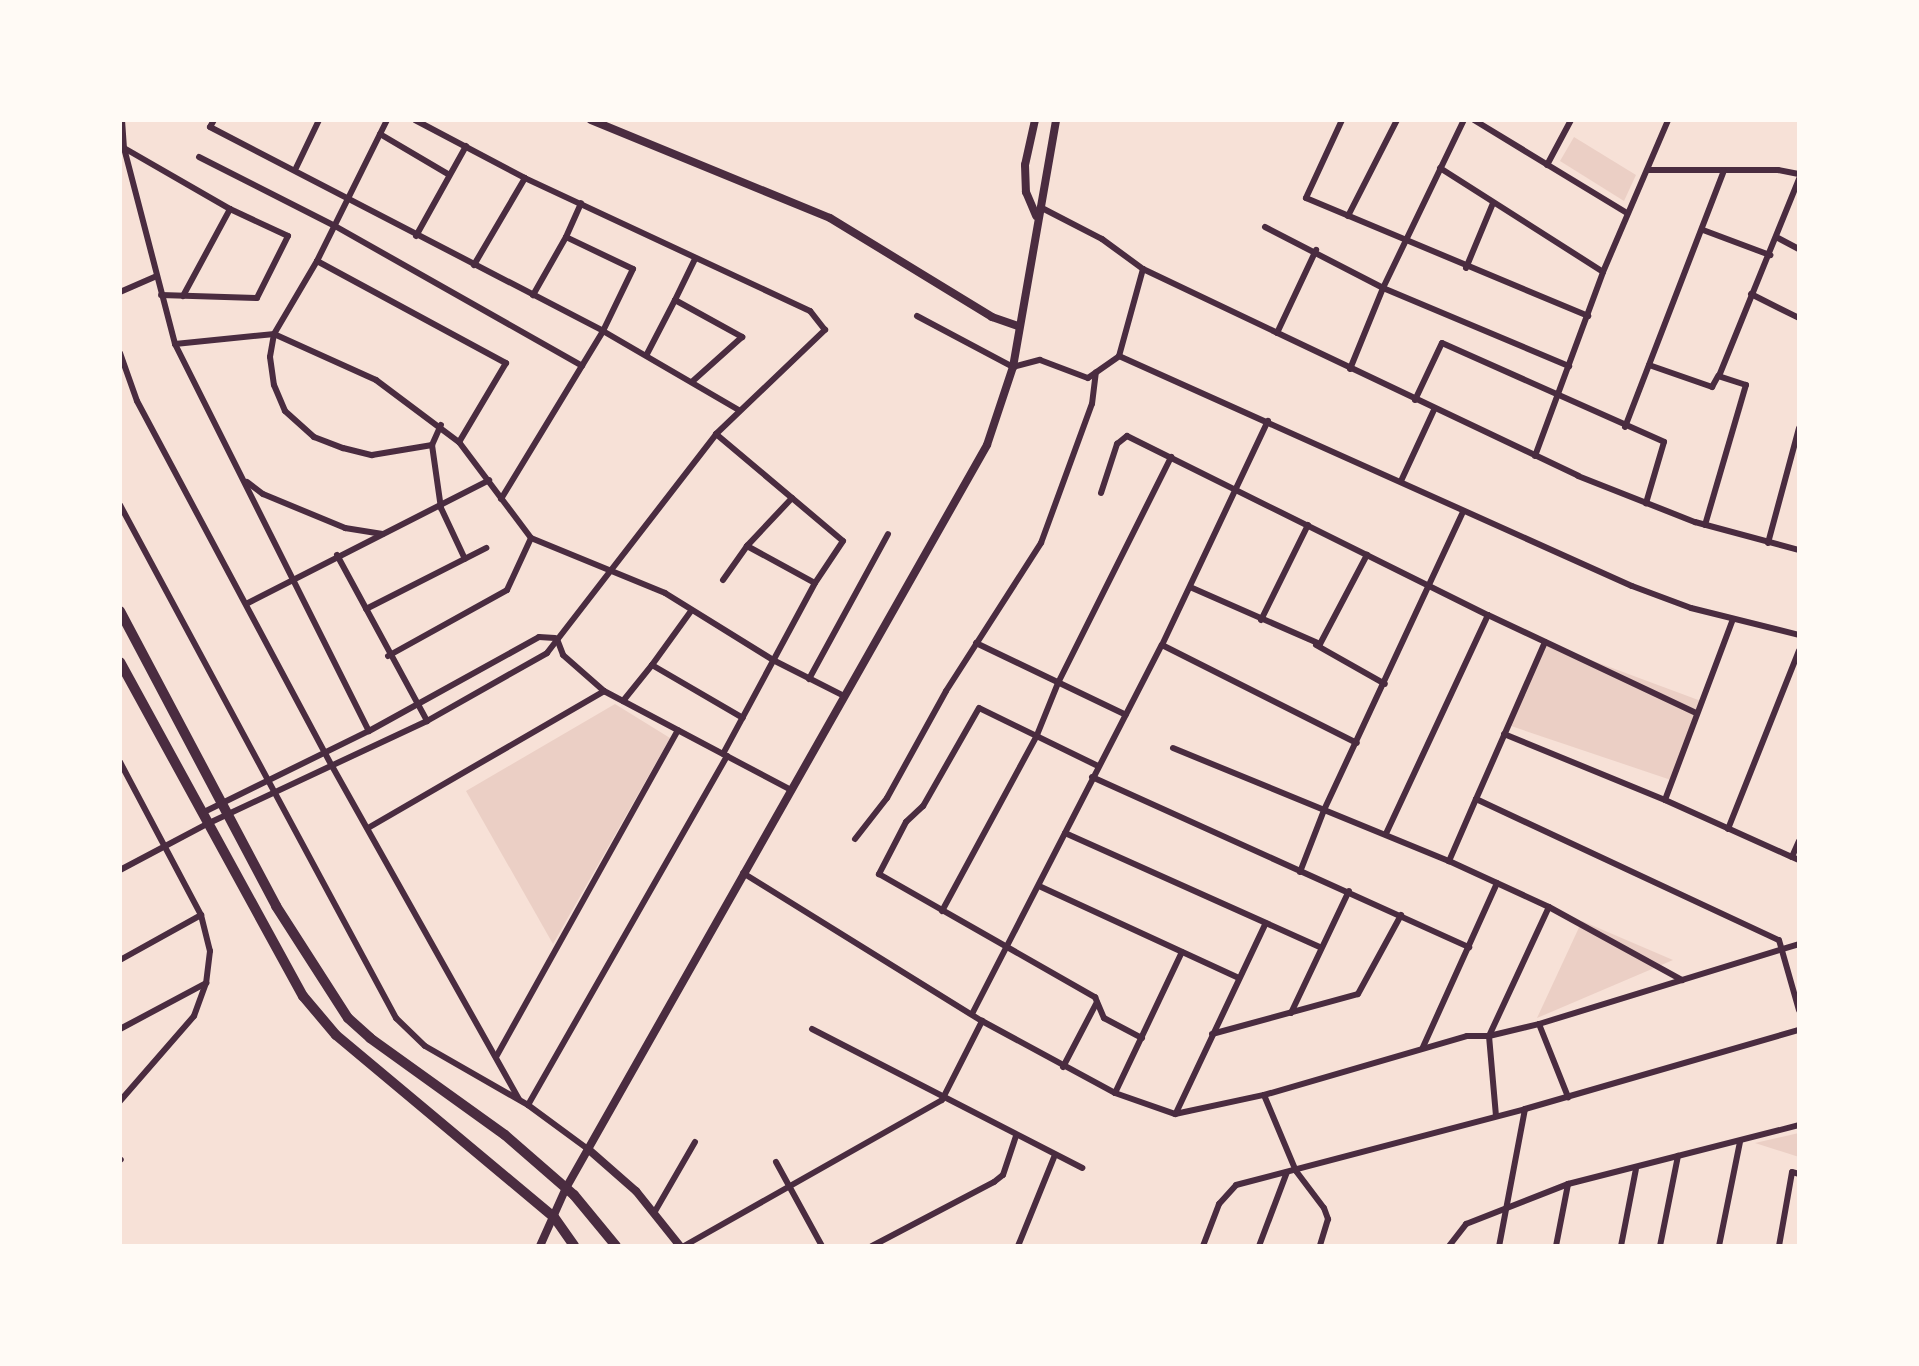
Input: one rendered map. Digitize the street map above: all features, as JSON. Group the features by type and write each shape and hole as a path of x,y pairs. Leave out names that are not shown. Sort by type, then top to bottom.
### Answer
{"main road":[{"path":"120,612 276,906 348,1018 506,1136 566,1188 616,1246"},
{"path":"120,662 294,980 336,1035 554,1217 574,1246"}],"street":[{"path":"122,120 124,148 175,344 291,582 369,730"},
{"path":"214,120 210,126 603,331 739,410"},
{"path":"296,168 320,120"},
{"path":"388,120 317,261 274,334 270,358 274,385 285,411 314,437 372,455 432,445"},
{"path":"205,818 230,815 427,721 548,653 716,434 820,339 824,325 810,312 525,178 415,120"},
{"path":"591,120 830,218 992,317 1018,326"},
{"path":"1035,120 1025,166 1026,192 1038,212 1102,239 1143,269 1535,456 1705,525 1799,550"},
{"path":"540,1246 566,1188 987,445 1014,367 1056,120"},
{"path":"1342,120 1306,198 1588,316"},
{"path":"1348,216 1397,120"},
{"path":"1350,368 1383,288 1464,120"},
{"path":"1474,120 1627,214"},
{"path":"1547,165 1571,120"},
{"path":"1535,456 1604,272 1668,120"},
{"path":"380,134 448,174"},
{"path":"416,236 466,146"},
{"path":"124,148 230,209 288,236 257,298 161,295"},
{"path":"198,157 335,226 582,366"},
{"path":"1440,168 1604,272"},
{"path":"1648,170 1799,177 1770,255 1712,387 1650,366"},
{"path":"1625,427 1724,171"},
{"path":"474,265 525,178"},
{"path":"533,295 581,203"},
{"path":"1466,268 1494,203"},
{"path":"184,296 230,209"},
{"path":"1266,226 1383,288 1569,366"},
{"path":"1703,230 1770,255"},
{"path":"501,500 603,331 633,269 566,236"},
{"path":"1777,238 1799,249"},
{"path":"1277,332 1316,250"},
{"path":"646,355 695,259"},
{"path":"317,261 506,364 459,442"},
{"path":"917,316 1014,367 1040,360 1088,378 1119,356 1143,269"},
{"path":"120,292 158,276"},
{"path":"1752,294 1799,318"},
{"path":"676,300 742,337 693,382"},
{"path":"175,344 274,334 376,380 442,425 459,442 531,538 610,569 844,696"},
{"path":"1415,400 1442,343 1664,442 1646,503"},
{"path":"120,353 137,401 332,766 519,1099"},
{"path":"1119,356 1632,586 1799,636"},
{"path":"855,839 887,798 1048,528 1092,404 1096,372"},
{"path":"1705,525 1746,385 1718,376"},
{"path":"1401,482 1434,410"},
{"path":"972,1015 1162,645 1268,420"},
{"path":"442,425 432,445 441,508 464,559"},
{"path":"1768,543 1799,428"},
{"path":"528,1105 725,755 814,583 843,541 716,434"},
{"path":"1101,493 1110,460 1123,436 1696,712"},
{"path":"942,911 1037,735 1058,682 1171,457"},
{"path":"243,479 263,494 345,528 384,534"},
{"path":"246,604 441,508 489,480"},
{"path":"723,580 747,546 792,498"},
{"path":"120,505 396,1018 424,1046 519,1099 588,1149 682,1246 792,1188 942,1100 982,1021"},
{"path":"1300,872 1324,810 1464,512"},
{"path":"1261,620 1308,524"},
{"path":"808,679 888,534"},
{"path":"388,656 507,590 531,538"},
{"path":"747,546 814,583"},
{"path":"366,609 486,548"},
{"path":"1315,644 1324,641 1367,555"},
{"path":"337,556 388,656 427,721"},
{"path":"1190,587 1315,644 1384,684"},
{"path":"624,701 691,611"},
{"path":"1386,834 1488,615"},
{"path":"1665,800 1734,619"},
{"path":"120,870 266,780 369,730 539,637 557,638"},
{"path":"557,638 563,655 604,691 791,790"},
{"path":"1449,862 1545,642"},
{"path":"976,643 1126,715"},
{"path":"1162,645 1357,743"},
{"path":"1728,828 1799,651"},
{"path":"652,665 743,718"},
{"path":"368,828 604,691"},
{"path":"1098,766 979,708 930,795 906,822 883,865 882,878 1098,1001 1104,1018 1142,1038"},
{"path":"496,1058 678,730"},
{"path":"1504,734 1796,858 1799,840"},
{"path":"1173,748 1497,883 1549,907 1683,981"},
{"path":"120,762 201,915 210,951 206,983 194,1016 120,1100"},
{"path":"1092,777 1468,946"},
{"path":"1476,799 1779,940 1799,1010"},
{"path":"1064,833 1320,948"},
{"path":"744,873 1063,1067 1115,1093 1175,1114 1264,1095 1467,1036 1489,1036 1538,1024 1799,944"},
{"path":"1423,1048 1497,883"},
{"path":"1038,886 1239,978"},
{"path":"1290,1014 1349,891"},
{"path":"1496,1116 1489,1036 1549,907"},
{"path":"120,960 201,915"},
{"path":"1212,1034 1358,994 1401,915"},
{"path":"1175,1114 1266,922"},
{"path":"1115,1093 1182,952"},
{"path":"120,1029 206,983"},
{"path":"1063,1067 1098,1001"},
{"path":"1538,1024 1568,1097"},
{"path":"812,1029 942,1100 1082,1168"},
{"path":"1203,1246 1227,1193 1252,1178 1296,1171 1799,1030"},
{"path":"1264,1095 1296,1171 1328,1219 1320,1246"},
{"path":"1498,1246 1525,1109"},
{"path":"1449,1246 1466,1224 1568,1184 1799,1126"},
{"path":"872,1246 994,1182 1008,1164 1016,1136"},
{"path":"654,1214 695,1142"},
{"path":"1720,1246 1740,1142"},
{"path":"1018,1246 1055,1155"},
{"path":"1660,1246 1678,1156"},
{"path":"776,1162 822,1246"},
{"path":"1621,1246 1636,1168"},
{"path":"1259,1246 1286,1172"},
{"path":"1779,1246 1792,1172 1799,1174"},
{"path":"1556,1246 1568,1184"}],"shaded area":[{"path":"1574,137 1636,175 1624,201 1560,161"},
{"path":"1545,643 1701,701 1671,780 1508,725"},
{"path":"615,704 670,738 553,944 466,791"},
{"path":"1582,921 1673,960 1537,1018"},
{"path":"1799,1133 1799,1157 1755,1143"}]}
